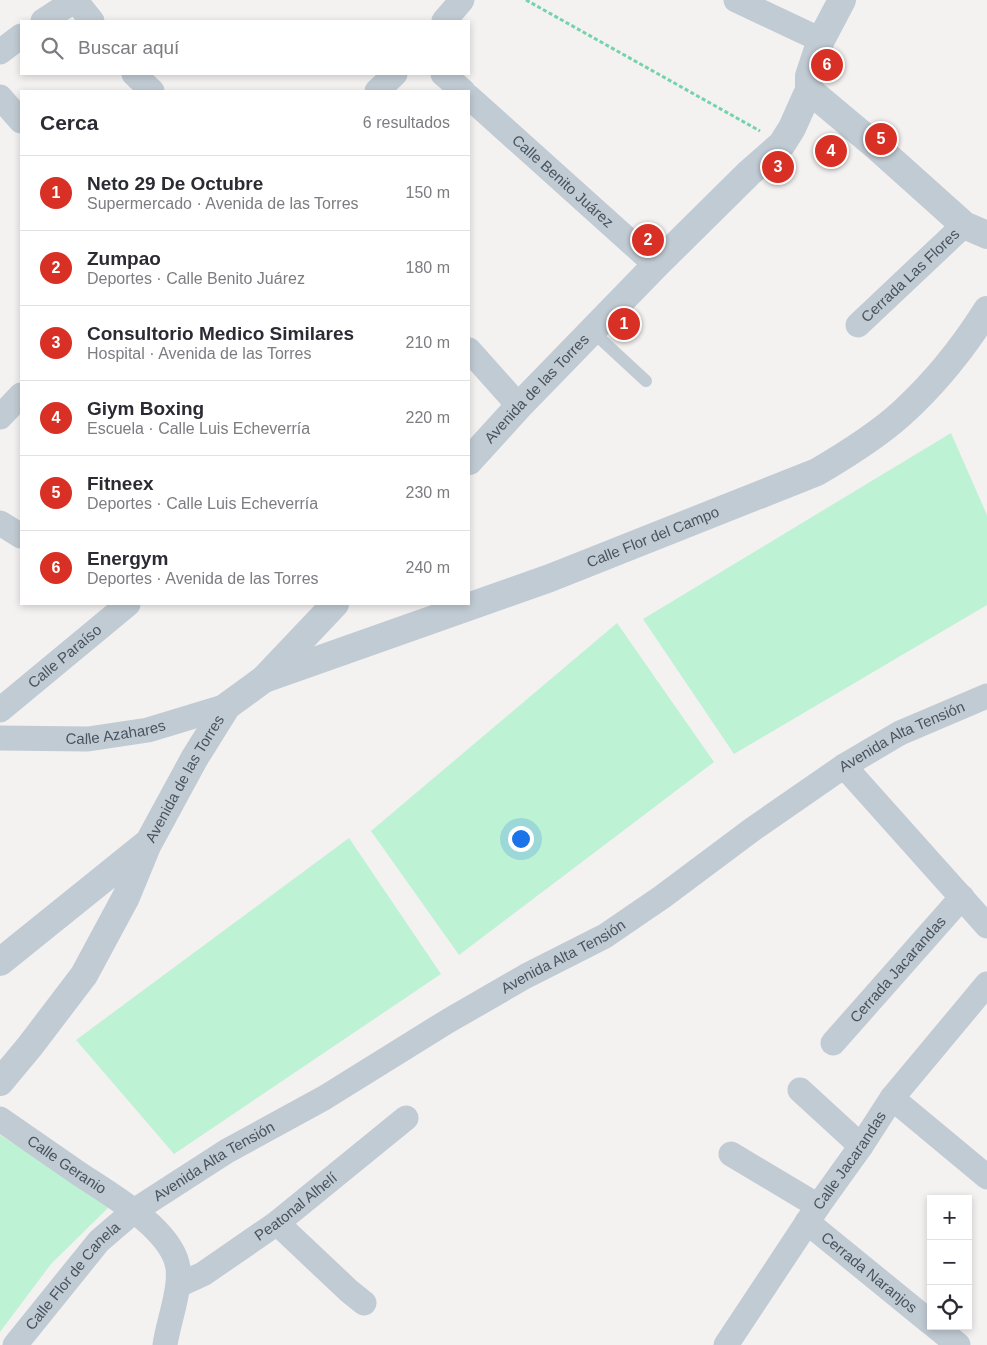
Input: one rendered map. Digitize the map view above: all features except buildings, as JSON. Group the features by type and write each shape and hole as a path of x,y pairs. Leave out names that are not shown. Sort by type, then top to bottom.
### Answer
{"street":[{"path":"45,20 75,0 91,20"},
{"path":"445,20 462,0"},
{"path":"736,0 821,40"},
{"name":"Avenida de las Torres","path":"470,460 519,406 656,266 749,173 782,144 792,128 809,90 809,76 821,40 842,0"},
{"path":"0,52 20,37"},
{"path":"135,75 151,90"},
{"path":"378,90 394,75"},
{"path":"444,75 462,90"},
{"path":"809,90 976,230"},
{"path":"0,97 20,121"},
{"name":"Calle Benito Juárez","path":"470,98 656,266"},
{"name":"Cerrada Las Flores","path":"858,325 976,230"},
{"name":"Calle Flor del Campo","path":"264,679 550,578 817,472 854,450 902,414 941,374 987,310"},
{"path":"470,351 519,406"},
{"path":"0,417 20,396"},
{"path":"0,523 20,535"},
{"name":"Calle Paraíso","path":"0,710 127,605"},
{"name":"Avenida de las Torres","path":"0,962 149,842 194,759 227,706 264,679 334,605"},
{"name":"Avenida Alta Tensión","path":"134,1211 227,1151 324,1098 448,1021 526,976 604,936 662,897 753,829 844,766 900,733 987,696"},
{"name":"Calle Azahares","path":"0,738 88,739 148,730 227,706"},
{"path":"844,766 987,926"},
{"path":"0,1082 84,975 126,897 149,842"},
{"name":"Cerrada Jacarandas","path":"833,1043 962,897"},
{"name":"Calle Jacarandas","path":"728,1344 812,1214 861,1146 892,1098 987,984"},
{"path":"800,1090 861,1146"},
{"path":"892,1098 987,1177"},
{"name":"Peatonal Alhelí","path":"179,1285 203,1274 277,1223 406,1118"},
{"name":"Calle Geranio","path":"0,1119 134,1211 158,1232 170,1246 178,1264 179,1285"},
{"name":"Cerrada Naranjos","path":"731,1154 812,1214 927,1319"},
{"name":"Calle Flor de Canela","path":"15,1345 99,1241 134,1211"},
{"path":"277,1223 364,1303"},
{"path":"165,1345 179,1285"},
{"path":"940,1330 958,1345"}],"lane":[{"path":"592,331 646,381"}],"path":[{"path":"526,0 782,144"}],"green space":[{"path":"951,433 987,515 987,605 734,754 643,619"},
{"path":"617,623 714,762 459,955 371,831"},
{"path":"349,838 441,974 174,1154 76,1040"},
{"path":"0,1135 110,1206 51,1264 0,1332"}],"place":[{"name":"Energym","path":"827,65"},
{"name":"Fitneex","path":"881,139"},
{"name":"Giym Boxing","path":"831,151"},
{"name":"Consultorio Medico Similares","path":"778,167"},
{"name":"Zumpao","path":"648,240"},
{"name":"Neto 29 De Octubre","path":"624,324"}]}
